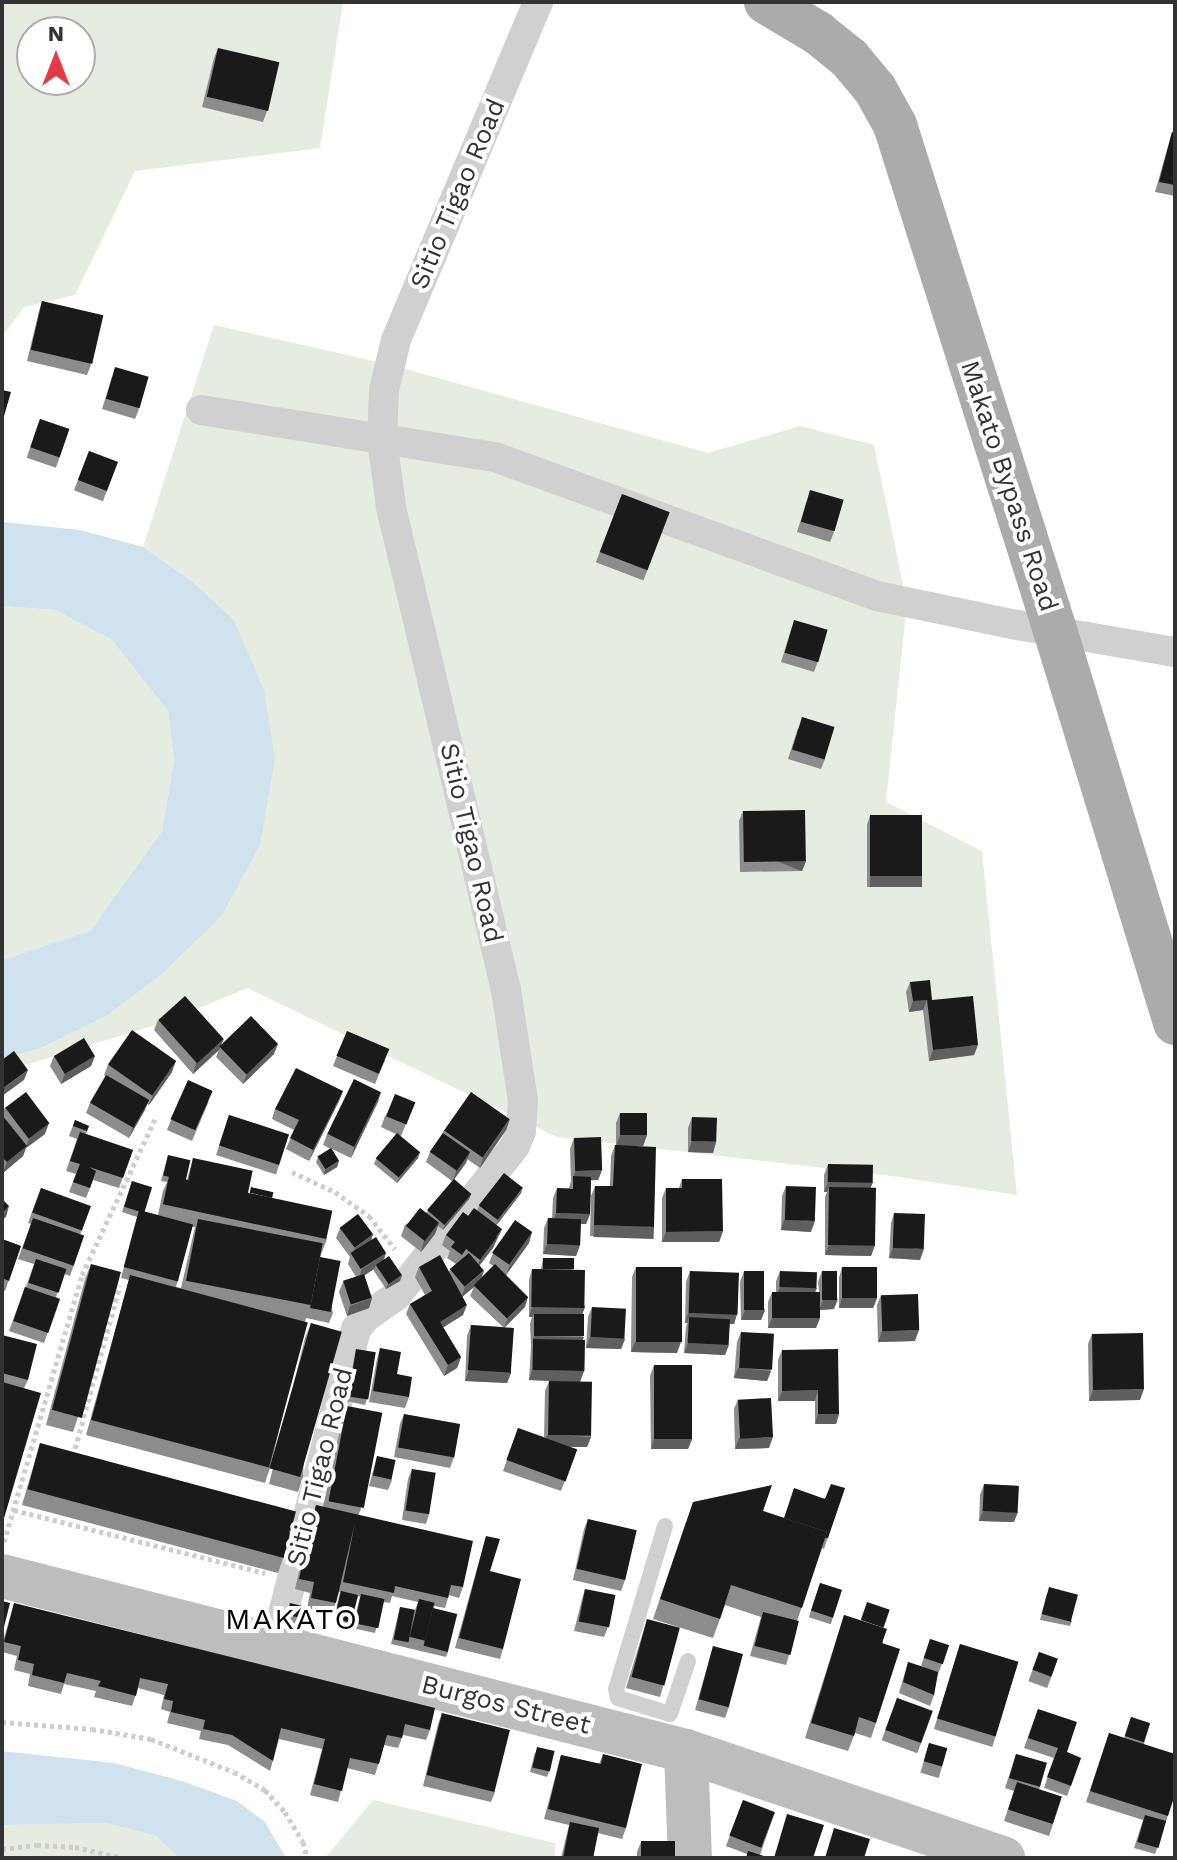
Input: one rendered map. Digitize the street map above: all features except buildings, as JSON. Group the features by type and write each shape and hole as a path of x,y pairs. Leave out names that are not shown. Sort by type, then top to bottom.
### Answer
{"main road":[{"name":"Makato Bypass Road","path":"766,2 818,33 849,58 868,79 891,116 1055,630 1175,1023"},
{"name":"Burgos Street","path":"2,1576 275,1645 646,1724 686,1751 1003,1858"},
{"path":"686,1751 690,1858"}],"street":[{"name":"Sitio Tigao Road","path":"275,1645 356,1329 366,1317 397,1295 515,1146 521,1131 523,1101 506,990 391,506 382,439 384,390 396,340 538,2"},
{"path":"201,410 495,457 877,596 1175,652"}],"lane":[{"path":"665,1526 616,1689 621,1701 646,1724 672,1712 688,1661"}],"path":[{"path":"2,1550 82,1275 155,1119"},
{"path":"292,1172 335,1192 369,1216 414,1272"},
{"path":"82,1275 95,1278"},
{"path":"108,1282 136,1289"},
{"path":"72,1457 120,1285"},
{"path":"33,1447 46,1450"},
{"path":"59,1454 86,1461"},
{"path":"14,1510 292,1580"},
{"path":"2,1722 92,1729 151,1739 234,1772 265,1790 285,1812 303,1842 307,1858"},
{"path":"2,1849 37,1845 75,1847 123,1858"}],"shaded area":[{"path":"2,2 343,2 320,148 135,171 75,295 24,307 2,337"},
{"path":"214,325 387,364 708,453 800,426 874,445 907,603 886,802 982,851 1017,1195 892,1176 557,1137 247,988 168,1021 2,1072 2,1059 41,1048 108,1015 161,975 234,620 192,581 143,547"},
{"path":"2,606 55,610 111,639 168,711 174,761 162,831 90,931 2,960"},
{"path":"373,1800 555,1843 555,1858 325,1858"},
{"path":"105,1823 156,1836 179,1858 2,1858 2,1825"}],"water":[{"path":"2,522 80,530 143,547 192,581 234,620 264,690 275,759 260,845 222,915 161,975 108,1015 41,1048 2,1059 2,960 90,931 162,831 174,761 168,711 111,639 55,610 2,606"},
{"path":"2,1751 114,1763 182,1781 237,1801 265,1822 286,1858 179,1858 156,1836 105,1823 2,1825"}],"district":[{"name":"MAKATO","path":"292,1619"}]}
